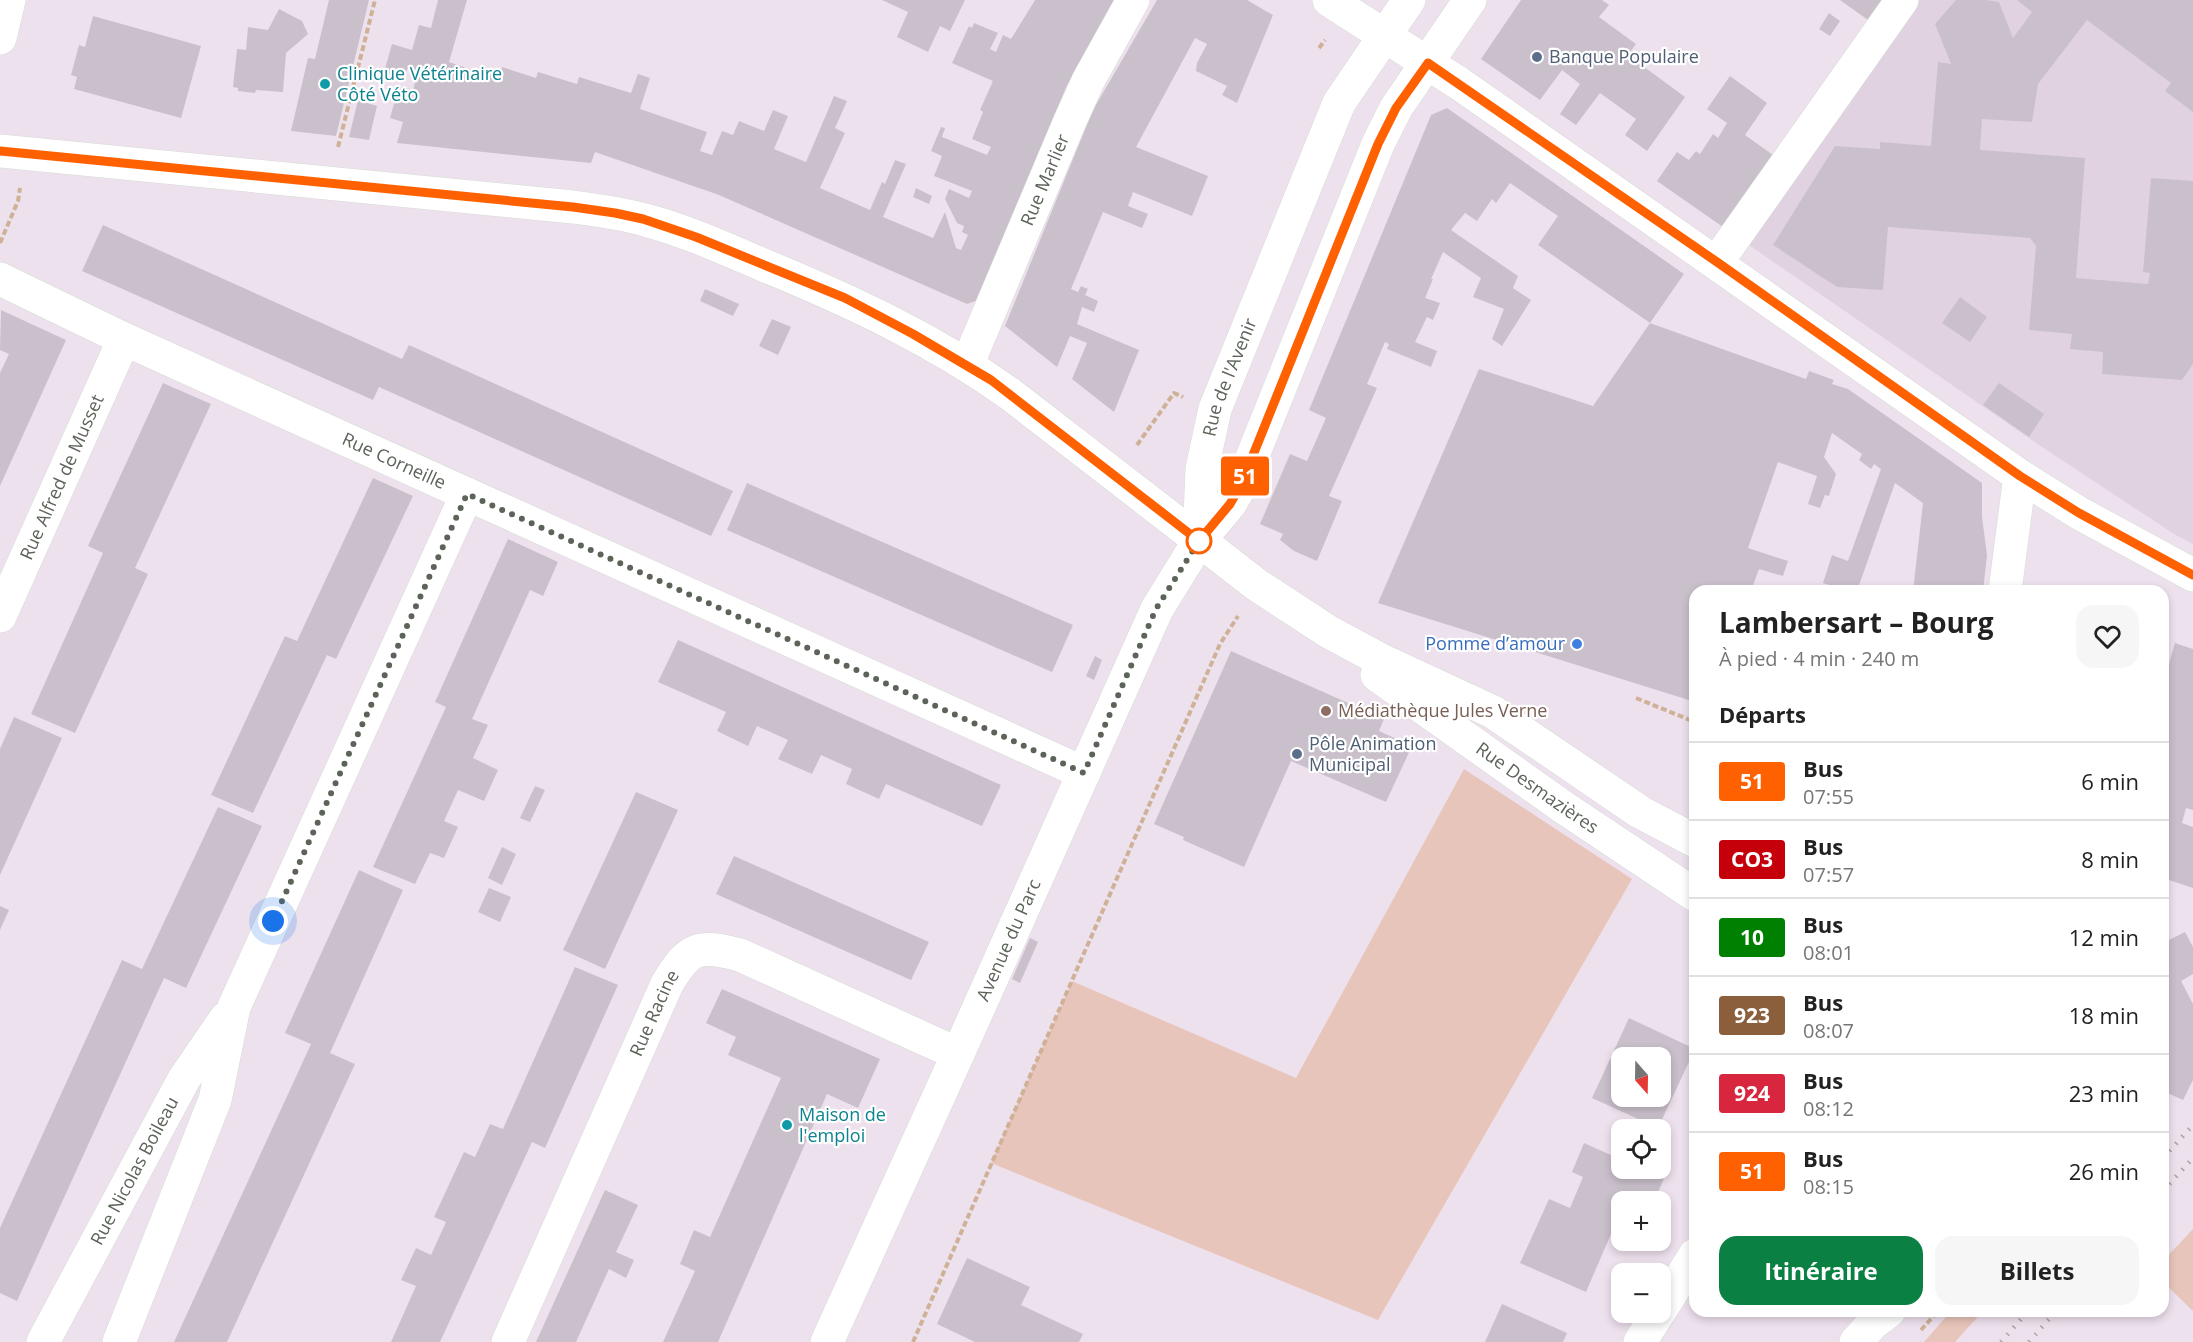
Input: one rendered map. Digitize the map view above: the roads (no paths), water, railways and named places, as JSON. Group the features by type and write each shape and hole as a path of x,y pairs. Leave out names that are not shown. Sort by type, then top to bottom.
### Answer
{"street":[{"path":"0,38 9,0"},
{"name":"Rue Marlier","path":"968,365 1088,81 1134,0"},
{"path":"1329,0 1428,63 1717,262 2020,476 2079,513 2193,574"},
{"name":"Rue de l'Avenir","path":"1199,541 1202,469 1215,409 1339,103 1408,0"},
{"path":"1199,541 1230,504 1241,485 1378,144 1396,108 1470,0"},
{"path":"1717,262 1902,0"},
{"name":"Rue Desmazières","path":"14,152 615,213 643,219 696,237 845,298 968,365 1257,585 1329,632 1383,661 1493,712 1640,812 1689,838"},
{"name":"Rue Corneille","path":"0,279 124,339 1084,773"},
{"name":"Rue Alfred de Musset","path":"0,616 124,339"},
{"path":"2006,585 2020,476"},
{"name":"Rue Nicolas Boileau","path":"43,1342 184,1079 234,1007 467,494"},
{"name":"Avenue du Parc","path":"827,1342 1156,609 1199,541"},
{"name":"Rue Desmazières","path":"1329,632 1386,682 1432,716 1689,891"},
{"name":"Rue Racine","path":"508,1342 667,984 681,962 698,950 715,948 740,955 958,1054"},
{"name":"Rue Nicolas Boileau","path":"119,1342 215,1100 234,1007"},
{"path":"1671,1294 1689,1265"},
{"path":"1640,1342 1653,1323"}],"railway":[{"path":"2169,1151 2193,1125"},
{"path":"2169,1184 2193,1158"},
{"path":"2001,1342 2023,1317"},
{"path":"2029,1342 2051,1317"}],"place":[{"name":"Banque Populaire","path":"1537,57"},
{"name":"Clinique Vétérinaire Côté Véto","path":"325,84"},
{"name":"Pomme d’amour","path":"1577,644"},
{"name":"Médiathèque Jules Verne","path":"1326,711"},
{"name":"Pôle Animation Municipal","path":"1297,754"},
{"name":"Maison de l'emploi","path":"787,1125"}]}
